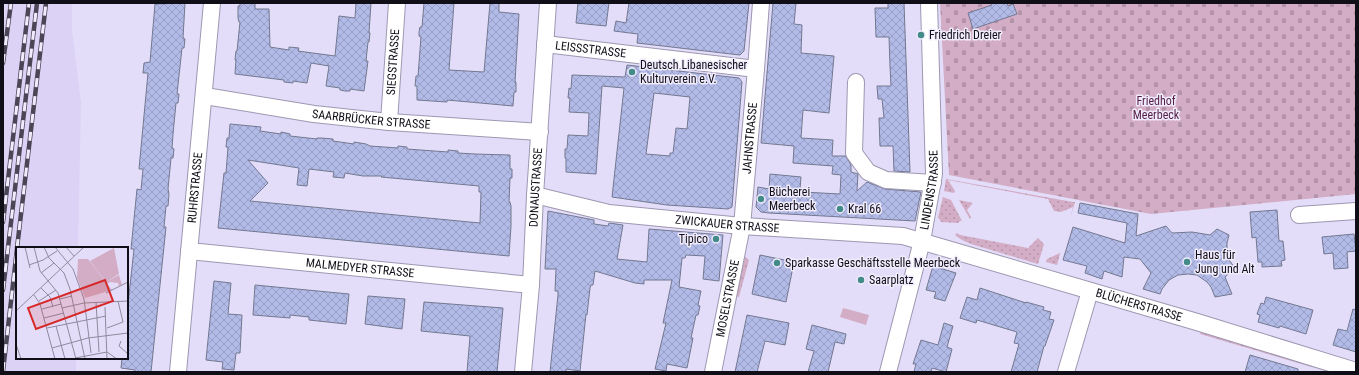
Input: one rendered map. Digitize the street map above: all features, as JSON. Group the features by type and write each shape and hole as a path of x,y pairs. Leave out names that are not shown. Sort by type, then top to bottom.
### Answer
{"street":[{"name":"RUHRSTRASSE","path":"178,372 188,251 205,96 212,3"},
{"name":"SIEGSTRASSE","path":"389,122 397,3"},
{"name":"DONAUSTRASSE","path":"523,372 532,285 535,195 548,3"},
{"name":"JAHNSTRASSE","path":"742,226 761,3"},
{"name":"LINDENSTRASSE","path":"888,372 922,241 934,174 929,3"},
{"name":"LEISSSTRASSE","path":"545,44 756,69"},
{"path":"856,82 854,153 868,172 886,180 933,183"},
{"name":"SAARBRÜCKER STRASSE","path":"205,96 314,114 389,122 540,132"},
{"name":"ZWICKAUER STRASSE","path":"535,195 609,213 742,226 903,236 922,241"},
{"path":"1299,216 1356,211"},
{"name":"MOSELSTRASSE","path":"713,372 742,226"},
{"name":"BLÜCHERSTRASSE","path":"922,241 1197,322 1356,371"},
{"name":"MALMEDYER STRASSE","path":"188,251 532,285"},
{"path":"1066,372 1090,291"}],"shaded area":[{"path":"6,3 72,3 72,31 81,103 78,247 16,247 16,359 76,359 76,372 3,372 3,31"}],"green space":[{"name":"Friedhof Meerbeck","path":"940,3 1355,3 1356,194 1151,214 949,175"},
{"path":"946,179 1075,202 1070,219 1073,207 1061,212 1054,211 1048,199 948,180 955,191 954,193 944,191"},
{"path":"943,197 951,200 962,221 958,223 941,222 938,217"},
{"path":"959,200 973,203 967,210 971,217 970,219"},
{"path":"957,233 960,235 1028,248 1038,238 1044,244 1038,264 971,244 955,235"},
{"path":"1061,250 1057,265 1046,262 1047,259 1060,253"},
{"path":"745,257 749,260 739,297 736,296"},
{"path":"843,308 869,315 866,325 840,317"},
{"path":"1201,331 1313,363 1312,367 1200,334"}],"building":[{"path":"185,3 183,38 185,39 184,48 182,48 177,94 179,94 178,103 176,103 172,148 174,149 173,158 171,158 168,206 166,206 164,227 166,227 151,372 135,372 135,370 121,368 122,359 128,359 128,304 134,249 131,249 137,189 141,190 143,169 139,169 148,73 143,73 144,63 150,62 155,4"},
{"path":"240,3 255,3 255,9 269,9 270,47 289,50 289,47 299,48 298,51 335,56 339,16 355,18 356,3 371,3 370,33 366,61 368,61 364,91 350,89 350,91 345,91 340,90 340,88 326,86 329,66 311,63 307,83 293,81 293,83 284,82 284,80 235,74 235,60 240,22 238,18 238,6 240,6"},
{"path":"424,3 454,3 449,70 484,72 490,3 499,3 499,12 519,14 515,82 516,92 514,92 513,106 447,100 447,102 417,100 417,86 415,86 416,76 418,76 421,37 419,36 419,32 420,27 422,27"},
{"path":"578,3 609,3 606,26 576,23"},
{"path":"629,3 749,3 744,51 740,55 637,43 638,34 614,31 616,21 626,23"},
{"path":"773,3 796,3 794,24 802,25 801,53 834,56 829,113 803,110 801,138 833,140 832,156 846,156 851,165 851,172 858,174 857,191 867,182 885,189 921,192 915,221 769,213 761,212 756,207 758,187 769,189 770,174 801,177 800,189 802,189 802,192 840,194 841,175 832,174 833,166 793,163 794,146 761,143"},
{"path":"888,3 904,3 910,172 894,171 893,146 880,146 879,118 884,118 882,99 878,99 877,86 891,86 889,37 876,37 875,8 888,8"},
{"path":"991,3 1007,3 1008,6 1013,4 1017,14 973,29 968,13 992,5"},
{"path":"627,65 739,78 742,82 732,207 728,209 667,205 612,197 624,88 602,86 596,174 566,172 565,149 567,149 568,135 588,136 589,113 569,112 570,98 568,98 569,88 571,89 572,75 625,77","holes":["654,93 690,97 687,129 676,128 673,153 670,153 670,156 646,154"]},
{"path":"230,124 261,127 260,131 281,134 281,132 290,134 290,136 333,139 333,141 354,144 354,142 370,146 398,148 398,146 407,147 407,149 448,152 448,150 458,151 458,153 510,155 510,169 512,169 512,178 510,178 509,202 511,206 511,226 509,256 218,228 224,173 226,173 228,147 226,147 227,138 229,138","holes":["248,160 299,168 297,185 307,186 309,169 334,172 333,177 344,178 345,173 363,176 382,176 381,177 479,186 479,192 481,192 480,223 250,201 268,183"]},
{"path":"1080,203 1138,214 1136,236 1166,226 1172,233 1192,232 1210,235 1217,229 1229,235 1227,253 1229,260 1235,268 1225,277 1232,294 1215,297 1207,282 1197,275 1188,274 1178,275 1169,280 1160,294 1143,289 1151,273 1140,259 1124,257 1122,277 1104,271 1102,279 1085,273 1087,266 1063,260 1073,227 1125,243 1127,223 1078,213"},
{"path":"1277,210 1279,241 1283,241 1285,260 1281,261 1282,266 1262,267 1262,262 1258,262 1256,237 1252,238 1250,212"},
{"path":"548,211 594,220 594,224 608,226 609,223 623,225 617,259 647,262 649,229 723,235 719,281 703,279 705,256 686,255 685,258 682,258 679,287 701,291 698,305 700,306 698,315 696,315 691,338 693,338 687,368 667,364 666,371 655,369 666,323 663,323 672,280 644,280 644,284 635,283 595,271 593,285 591,285 590,288 587,315 586,314 580,371 566,369 566,372 550,372 558,291 555,291 556,269 545,269"},
{"path":"1354,234 1356,251 1347,252 1348,268 1334,269 1333,253 1324,254 1322,237"},
{"path":"760,255 794,262 786,302 752,294"},
{"path":"933,266 956,273 945,301 934,298 936,292 926,290"},
{"path":"214,281 231,283 228,314 242,315 240,353 236,353 234,370 222,369 223,362 206,360"},
{"path":"255,285 349,294 346,324 309,320 309,317 290,315 290,318 253,315"},
{"path":"980,288 1026,303 1044,307 1043,310 1051,312 1049,319 1054,320 1044,346 1037,372 1011,372 1019,344 1014,343 1017,332 977,320 976,323 960,318 967,297 977,300"},
{"path":"368,296 405,299 402,329 365,324"},
{"path":"1266,297 1313,310 1306,334 1280,326 1279,328 1258,322 1260,315 1257,314 1261,303 1264,304"},
{"path":"424,302 503,308 497,372 467,372 470,336 421,331"},
{"path":"1353,309 1356,310 1356,352 1333,345 1338,329 1347,331"},
{"path":"747,315 789,323 785,345 765,341 757,372 735,372"},
{"path":"944,323 953,326 947,347 952,349 946,372 932,368 931,372 914,372 916,364 913,364 921,340 938,345"},
{"path":"812,325 846,334 844,344 835,342 828,372 808,372 814,351 806,349"},
{"path":"1250,355 1298,369 1298,372 1245,372"}],"railway":[{"path":"3,63 11,3"},
{"path":"3,222 29,3"},
{"path":"3,290 37,3"},
{"path":"17,247 46,3"},
{"path":"3,371 16,258"}],"place":[{"name":"Friedrich Dreier","path":"921,35"},
{"name":"Deutsch Libanesischer Kulturverein e.V.","path":"632,72"},
{"name":"Bücherei Meerbeck","path":"761,199"},
{"name":"Kral 66","path":"840,209"},
{"name":"Tipico","path":"716,239"},
{"name":"Haus für Jung und Alt","path":"1187,262"},
{"name":"Sparkasse Geschäftsstelle Meerbeck","path":"777,263"},
{"name":"Saarplatz","path":"861,280"}]}
